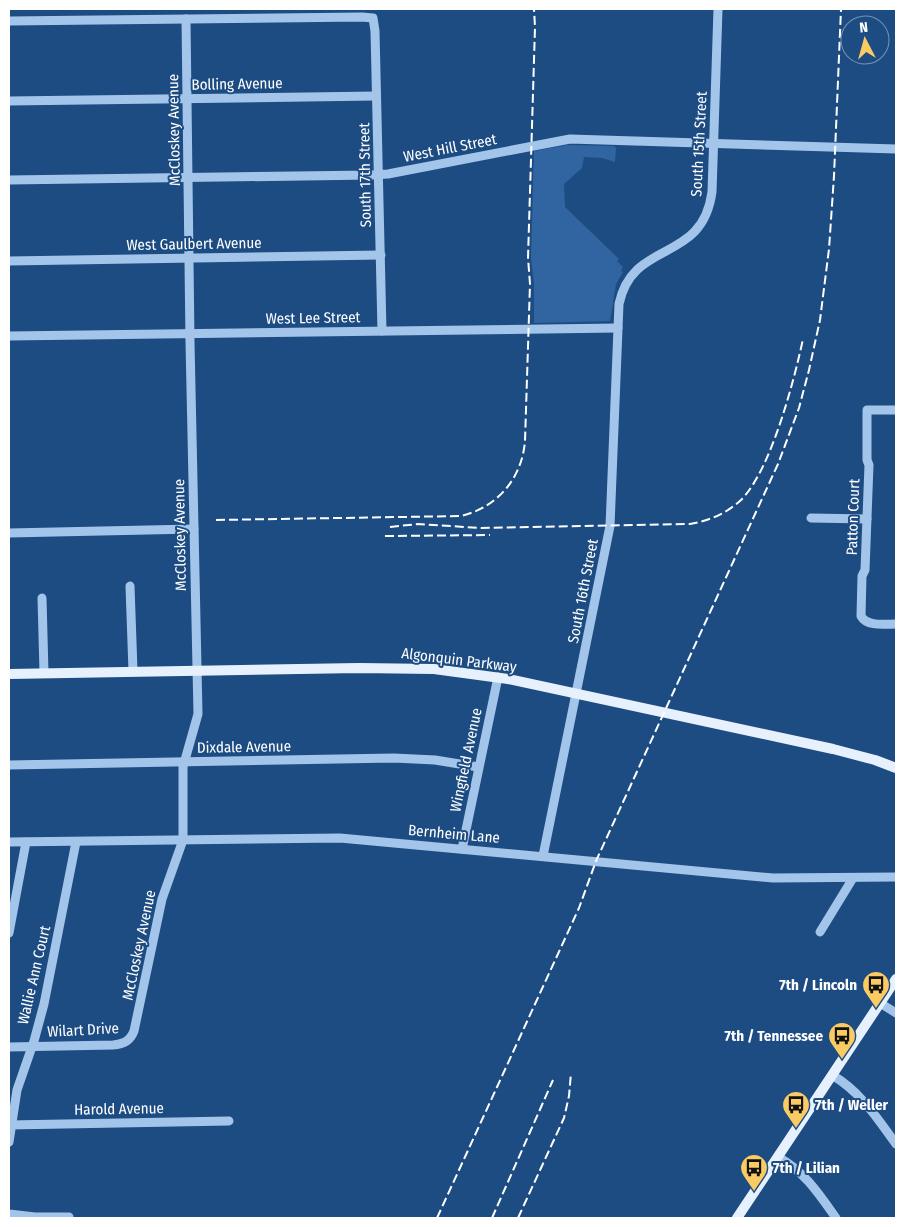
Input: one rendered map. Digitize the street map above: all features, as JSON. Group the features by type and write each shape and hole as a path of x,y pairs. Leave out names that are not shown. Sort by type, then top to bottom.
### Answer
{"main road":[{"name":"Algonquin Parkway","path":"9,674 394,667 434,669 498,677 847,752 896,768"},
{"path":"738,1218 896,979"}],"street":[{"name":"South 15th Street","path":"618,328 621,294 633,273 649,260 683,243 695,233 703,221 710,203 714,143 718,9"},
{"name":"South 17th Street","path":"186,19 373,18 375,31 382,331"},
{"path":"9,21 186,19"},
{"name":"McCloskey Avenue","path":"129,1040 134,1031 162,899 184,840 184,762 198,714 186,19"},
{"name":"Bolling Avenue","path":"9,101 376,96"},
{"name":"West Hill Street","path":"9,180 379,175 566,139 896,148"},
{"name":"West Gaulbert Avenue","path":"9,260 380,255"},
{"name":"West Lee Street","path":"9,336 618,328"},
{"name":"South 16th Street","path":"543,856 610,526 618,328"},
{"name":"Patton Court","path":"896,410 868,410 867,460 869,465 865,570 862,576 861,616 870,623 896,624"},
{"path":"811,518 867,519"},
{"path":"9,533 194,529"},
{"path":"130,586 133,671"},
{"path":"42,598 44,673"},
{"name":"Wingfield Avenue","path":"462,849 498,677"},
{"name":"Dixdale Avenue","path":"9,765 394,758 435,760 478,767"},
{"name":"Bernheim Lane","path":"9,842 316,837 773,878 896,877"},
{"path":"9,933 26,842"},
{"name":"Wallie Ann Court","path":"9,1142 10,1125 17,1090 44,1004 76,842"},
{"path":"820,932 853,878"},
{"path":"880,1003 896,1013"},
{"name":"Wilart Drive","path":"9,1047 121,1045 129,1040"},
{"path":"832,1075 860,1095 896,1144"},
{"name":"Harold Avenue","path":"10,1125 229,1121"},
{"path":"778,1157 788,1162 805,1177 836,1218"},
{"path":"9,1214 35,1217 69,1217"}],"shaded area":[{"path":"567,145 614,146 616,148 615,162 602,158 584,157 582,168 564,184 565,207 619,259 617,261 623,267 621,271 623,272 616,284 610,321 534,323 534,283 531,258 534,151"}],"railway":[{"path":"216,520 461,516 486,506 497,498 513,479 519,467 525,441 530,284 528,258 534,9"},
{"path":"437,1218 579,908 596,861 778,464 799,408 820,320 829,249 841,9"},
{"path":"390,527 418,524 481,528 690,524 717,516 741,500 752,486 762,468 780,424 803,339"},
{"path":"385,536 490,535"},
{"path":"518,1218 564,1118 569,1096 571,1073"},
{"path":"492,1218 553,1080"}],"place":[{"name":"7th / Lincoln","path":"876,1009"},
{"name":"7th / Tennessee","path":"842,1060"},
{"name":"7th / Weller","path":"796,1129"},
{"name":"7th / Lilian","path":"754,1192"}]}
